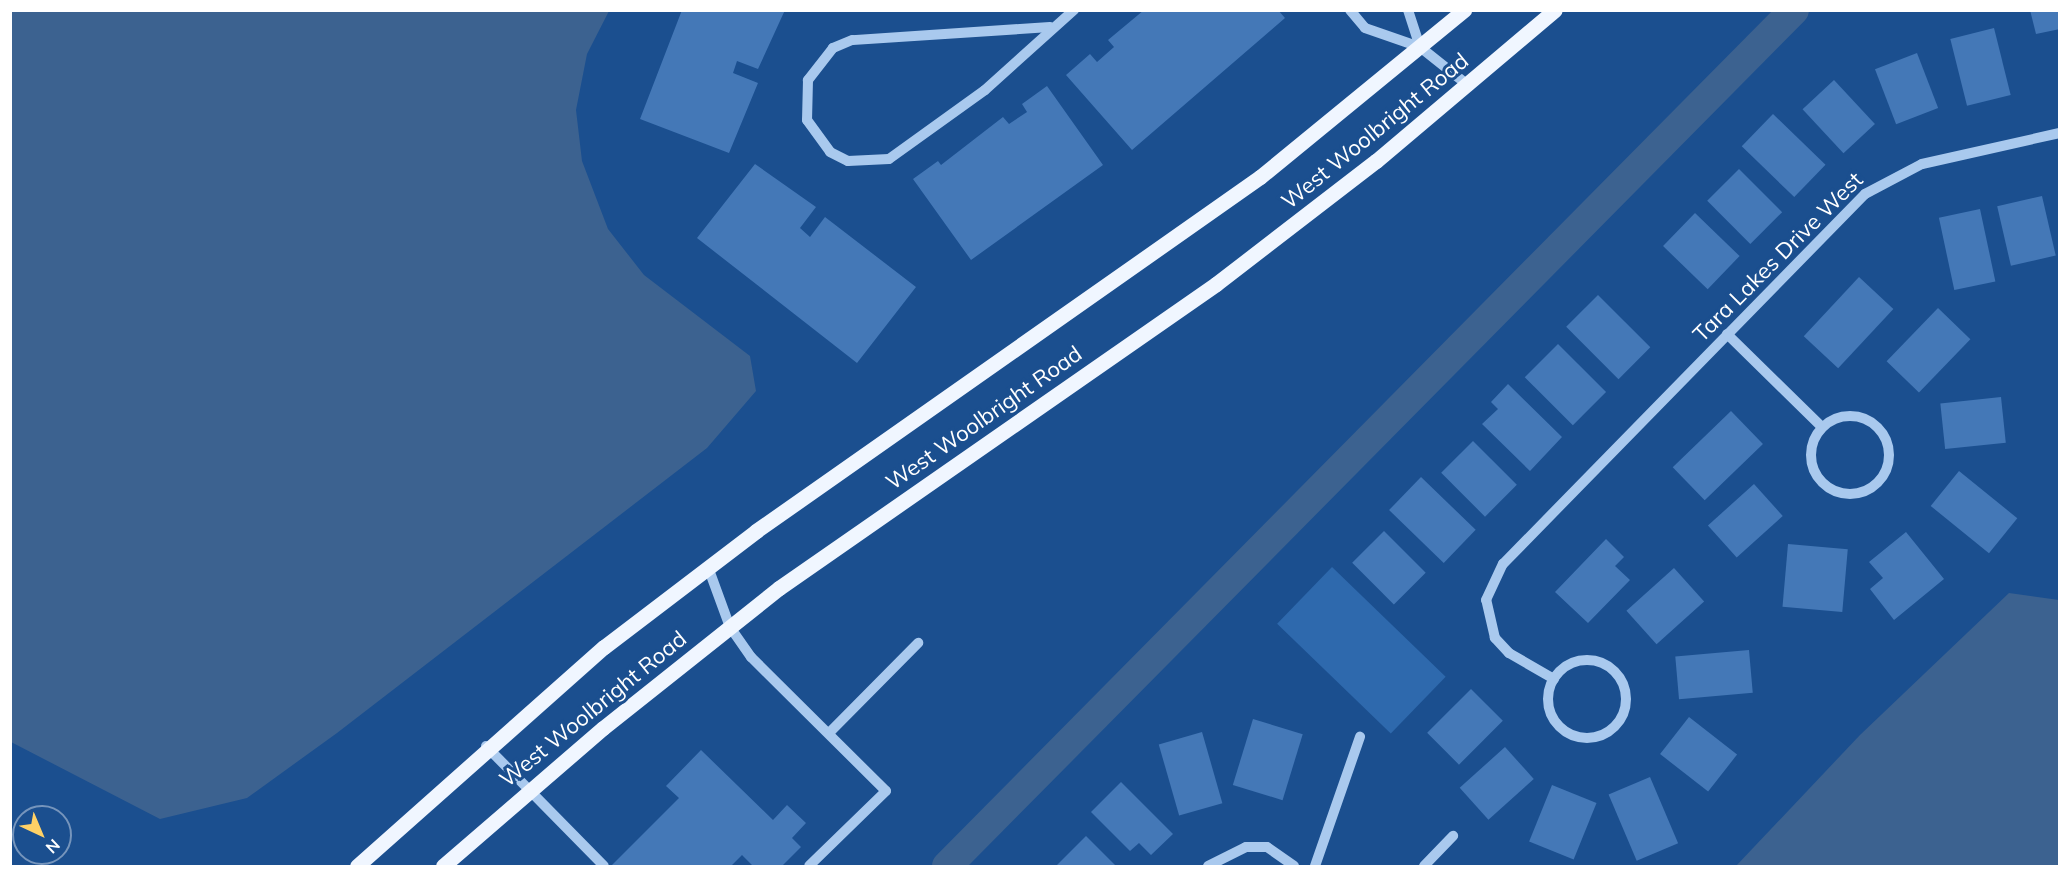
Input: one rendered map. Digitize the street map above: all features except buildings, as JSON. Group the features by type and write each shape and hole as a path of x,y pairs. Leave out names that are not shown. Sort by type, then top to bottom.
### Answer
{"main road":[{"name":"West Woolbright Road","path":"357,867 486,746 708,567 1196,224 1341,114 1464,10"},
{"name":"West Woolbright Road","path":"443,867 528,791 730,627 1216,284 1469,86 1555,10"}],"street":[{"path":"1050,27 852,40 833,48 808,80 807,120 830,152 848,161 888,159 985,90 1050,27 1074,10"},
{"path":"1350,10 1365,27 1420,47 1469,86"},
{"path":"1408,10 1420,47"},
{"name":"Tara Lakes Drive West","path":"1554,679 1509,653 1496,638 1486,600 1503,564 1728,334 1882,181 1922,164 2060,133"},
{"path":"1728,334 1822,428"},
{"path":"1844,416 1878,427 1889,449 1878,483 1856,494 1822,483 1811,450 1822,428 1844,416"},
{"path":"708,567 730,627 751,657 886,792 809,867"},
{"path":"829,733 918,643"},
{"path":"1585,660 1608,666 1626,697 1620,720 1590,739 1566,733 1548,702 1554,679 1585,660"},
{"path":"1315,867 1360,737"},
{"path":"486,746 604,867"},
{"path":"1424,867 1453,836"},
{"path":"1208,867 1246,847 1267,847 1294,867"}],"shaded area":[{"path":"10,11 609,11 587,54 576,110 582,161 608,229 644,275 750,356 756,391 707,448 337,733 247,798 160,819 11,742"},
{"path":"1332,567 1446,677 1391,734 1277,624"},
{"path":"2009,593 2059,600 2059,866 1736,866 1860,735"}],"waterway":[{"path":"947,866 1794,10"}]}
